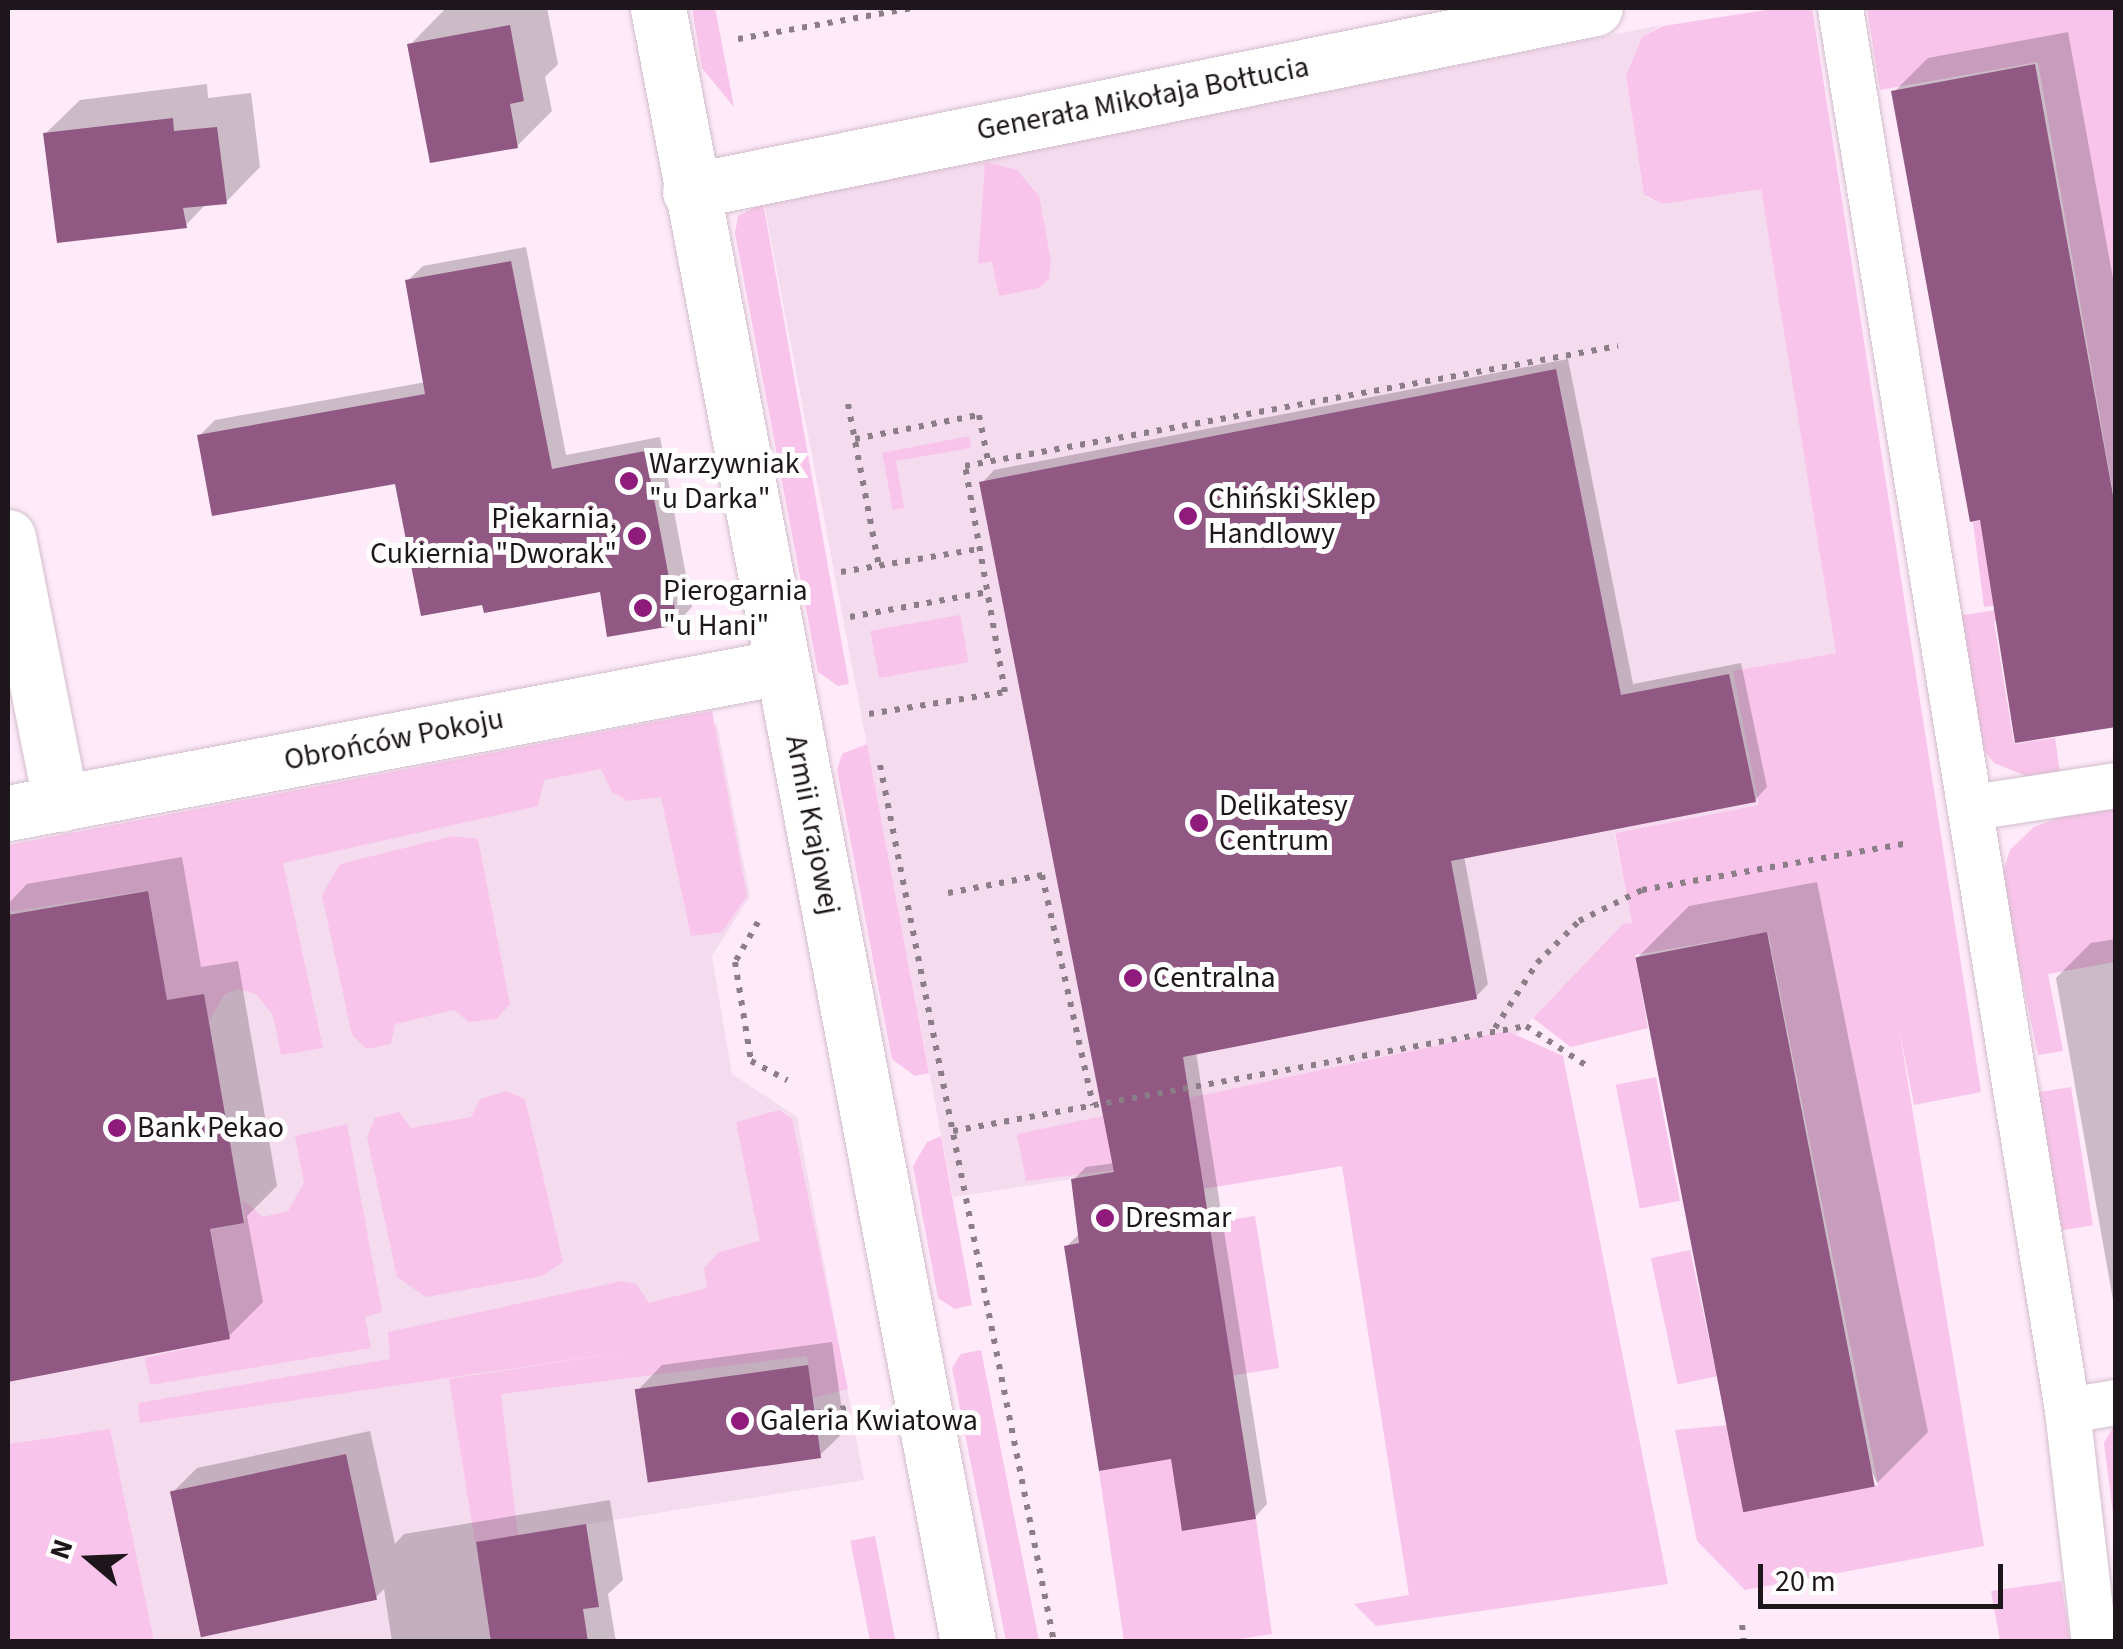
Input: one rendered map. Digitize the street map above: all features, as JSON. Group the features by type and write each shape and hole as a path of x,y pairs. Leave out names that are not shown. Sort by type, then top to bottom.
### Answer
{"street":[{"name":"Armii Krajowej","path":"658,8 968,1642"},
{"name":"Generała Mikołaja Bołtucia","path":"690,190 1595,8"},
{"path":"8,536 61,804"},
{"name":"Obrońców Pokoju","path":"8,813 781,666"}],"lane":[{"path":"1840,8 2067,1410 2094,1642"},
{"path":"1973,819 2116,784"},
{"path":"2067,1410 2116,1402"}],"path":[{"path":"738,39 912,8"},
{"path":"869,714 1005,692 964,466 1618,346"},
{"path":"848,404 880,566"},
{"path":"855,439 979,415 988,462"},
{"path":"841,572 979,550"},
{"path":"838,553 844,587"},
{"path":"850,617 988,592"},
{"path":"847,602 854,636"},
{"path":"865,694 873,732"},
{"path":"877,751 1054,1642"},
{"path":"1494,1029 1537,964 1579,921 1642,890 1973,819"},
{"path":"948,893 1042,875 1094,1105"},
{"path":"952,1131 1494,1029 1526,1026 1587,1066"},
{"path":"815,1414 830,1411"},
{"path":"1742,1625 1744,1642"}],"shaded area":[{"path":"692,8 715,8 734,107 702,68"},
{"path":"1779,8 1812,8 1981,1092 1914,1105 1899,1028 1984,1546 1745,1590 1697,1541 1675,1430 1729,1425 1746,1510 1878,1485 1768,932 1635,955 1648,1028 1571,1047 1533,1018 1623,924 1632,923 1615,833 1759,805 1733,671 1836,653 1761,189 1663,204 1644,195 1626,76 1642,37 1663,26"},
{"path":"1867,8 2115,8 2115,587 1984,607 1973,522 2114,497 2038,62 1880,90"},
{"path":"1662,25 1642,37 1626,76 1644,196 1663,204 1761,188 1837,653 1734,671 1760,805 1614,833 1632,923 1623,925 1497,1055 1112,1173 953,1197 764,203"},
{"path":"985,162 1017,170 1039,196 1051,261 1049,279 1039,288 999,296 992,261 978,264"},
{"path":"763,203 849,684 838,686 818,672 735,233 738,216"},
{"path":"969,436 971,448 896,461 904,508 893,510 882,453"},
{"path":"2115,591 2115,601 1994,621 2014,744 2055,738 2060,773 2031,778 1994,763 1980,745 1958,616"},
{"path":"960,615 968,662 879,678 870,631"},
{"path":"712,711 747,896 722,932 691,936 661,797 628,801 612,792 601,769 544,780 538,806 283,863 323,1048 281,1055 273,1015 256,994 237,989 224,995 209,1021 203,995 167,1000 148,890 8,912 8,845"},
{"path":"717,724 750,896 712,956 732,1074 797,1117 864,1480 476,1542 491,1641 154,1642 79,1433 8,1444 8,854"},
{"path":"867,744 929,1073 915,1076 892,1059 837,770 842,754"},
{"path":"2115,809 2115,962 2048,974 2063,1051 2038,1055 2001,878 2010,850 2034,827 2066,815"},
{"path":"453,836 478,839 510,1004 496,1019 469,1022 454,1010 395,1024 391,1044 367,1049 352,1035 322,895 340,864"},
{"path":"1507,1031 1563,1056 1668,1584 1376,1626 1354,1604 1409,1595 1342,1166 1203,1189 1198,1160 1026,1181 1017,1134"},
{"path":"1656,1077 1680,1201 1640,1209 1616,1085"},
{"path":"2071,1087 2093,1225 2060,1230 2038,1092"},
{"path":"506,1091 525,1099 563,1262 542,1276 426,1297 397,1277 367,1137 375,1118 399,1112 411,1128 471,1117 480,1099"},
{"path":"779,1110 792,1119 848,1389 813,1398 807,1356 501,1394 518,1536 475,1542 449,1379 651,1348 140,1423 138,1403 390,1359 388,1332 622,1281 636,1284 649,1303 707,1288 704,1268 719,1252 760,1241 736,1122"},
{"path":"347,1124 382,1312 365,1317 371,1348 150,1385 145,1358 229,1339 211,1230 245,1223 243,1200 263,1217 288,1211 304,1183 295,1136"},
{"path":"941,1136 972,1305 955,1309 938,1298 913,1166 927,1142"},
{"path":"1255,1216 1279,1368 1233,1375 1209,1223"},
{"path":"1690,1250 1717,1376 1678,1384 1651,1258"},
{"path":"981,1350 1039,1641 1006,1641 952,1368 961,1354"},
{"path":"2115,1424 2115,1529 2104,1443"},
{"path":"110,1429 154,1641 8,1641 8,1444"},
{"path":"1171,1459 1183,1531 1256,1519 1272,1634 1227,1641 1124,1641 1099,1471"},
{"path":"875,1536 895,1641 870,1642 850,1541"},
{"path":"2061,1581 2070,1641 2000,1641 1991,1591"}],"building":[{"path":"510,25 524,101 510,104 518,148 430,163 407,44"},
{"path":"2035,64 2116,512 2116,727 2015,743 1980,520 1970,522 1891,91"},
{"path":"173,118 174,131 217,127 227,204 183,208 187,228 57,243 43,133"},
{"path":"511,261 552,469 645,451 678,625 607,637 600,592 484,613 482,605 421,616 395,484 212,516 197,435 425,394 405,280"},
{"path":"1556,369 1621,695 1729,674 1756,802 1451,861 1477,999 1183,1057 1256,1519 1182,1531 1171,1459 1099,1471 1064,1246 1079,1243 1071,1179 1114,1172 979,482"},
{"name":"Bank Pekao","path":"148,891 167,1000 204,994 244,1223 210,1229 230,1339 8,1382 8,915"},
{"path":"1767,932 1875,1487 1743,1512 1635,958"},
{"path":"808,1365 821,1458 648,1482 635,1389"},
{"path":"346,1454 377,1600 201,1637 170,1491"},
{"path":"586,1524 599,1607 583,1609 588,1642 491,1642 476,1542"}],"place":[{"name":"Warzywniak \"u Darka\"","path":"629,481"},
{"name":"Chiński Sklep Handlowy","path":"1188,516"},
{"name":"Piekarnia, Cukiernia \"Dworak\"","path":"637,536"},
{"name":"Pierogarnia \"u Hani\"","path":"643,608"},
{"name":"Delikatesy Centrum","path":"1199,823"},
{"name":"Centralna","path":"1133,978"},
{"name":"Bank Pekao","path":"117,1128"},
{"name":"Dresmar","path":"1105,1218"},
{"name":"Galeria Kwiatowa","path":"740,1421"}]}
